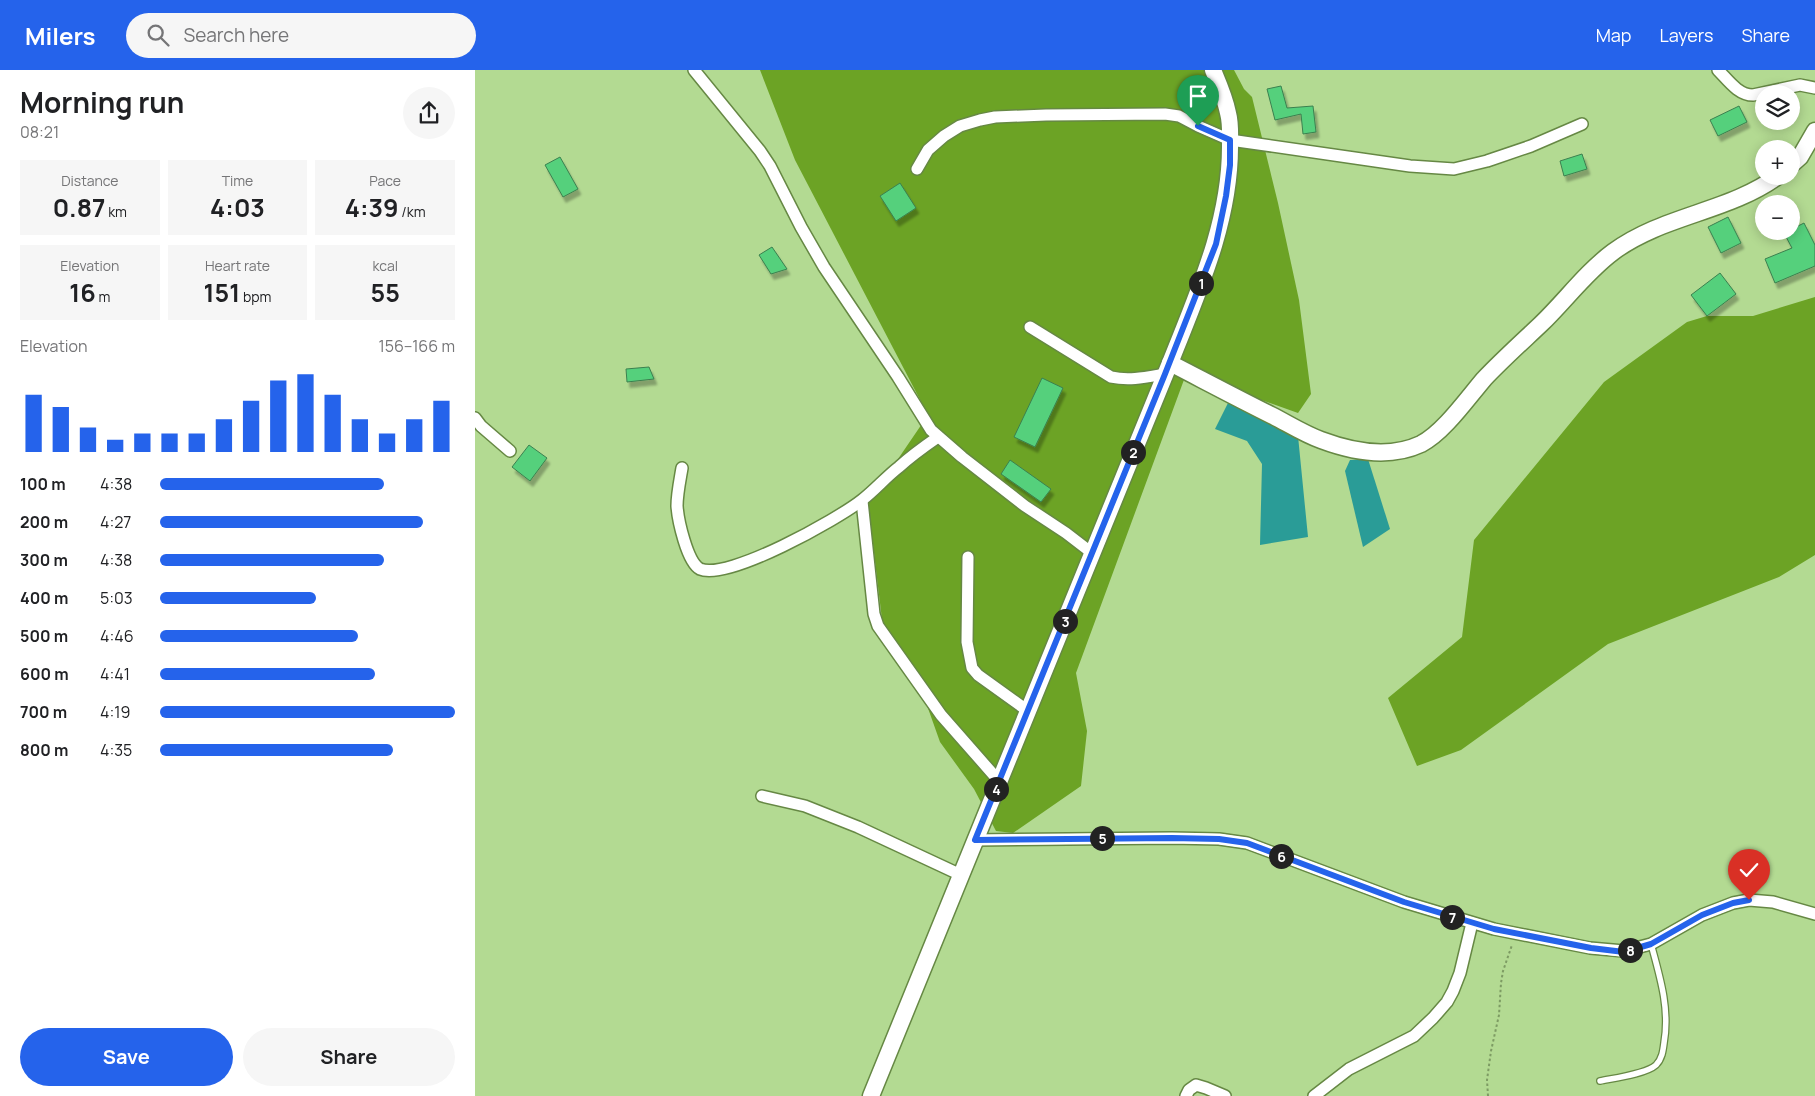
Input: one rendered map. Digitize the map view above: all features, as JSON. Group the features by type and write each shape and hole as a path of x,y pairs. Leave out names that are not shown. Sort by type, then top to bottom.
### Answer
{"street":[{"path":"695,70 765,158 824,267 898,377 925,422 938,436 1025,506 1092,553"},
{"path":"871,1096 1168,368 1216,244 1226,196 1230,165 1230,140 1229,115 1213,70"},
{"path":"1718,70 1742,93 1747,95 1800,85 1815,88"},
{"path":"917,169 928,150 944,136 960,126 995,117 1165,114 1179,116 1230,140 1410,166 1454,169 1487,162 1582,124"},
{"path":"1800,156 1815,130"},
{"path":"1030,327 1111,377 1134,379 1168,368 1320,440 1354,450 1376,453 1402,450 1421,444 1438,432 1520,342 1541,324 1613,252 1645,232 1735,199 1765,185"},
{"path":"475,418 481,426 510,451"},
{"path":"682,468 677,506 685,545 698,568 708,571 720,570 761,557 862,500 900,465 938,436"},
{"path":"862,500 874,614 878,626 941,715 999,781"},
{"path":"968,557 967,642 972,668 1028,710"},
{"path":"762,796 805,806 961,875"},
{"path":"975,840 1172,838 1219,839 1247,843 1404,902 1472,923 1515,934 1624,952 1651,944 1702,915 1733,903 1749,900 1773,902 1815,914"},
{"path":"1314,1096 1349,1069 1414,1036 1433,1018 1447,1002 1453,991 1460,973 1472,923"},
{"path":"1186,1096 1189,1090 1196,1085 1225,1096"}],"lane":[{"path":"1600,1081 1649,1069 1657,1064 1662,1056 1667,1029 1665,1006 1651,944"}],"path":[{"path":"1488,1096 1487,1080 1499,1015 1503,971 1515,934"}],"green space":[{"path":"760,70 1234,70 1244,89 1252,97 1299,300 1311,394 1298,413 1219,385 1185,377 1076,673 1087,731 1081,786 1013,833 996,831 974,789 940,742 924,697 884,636 868,503 928,415 795,160"},
{"path":"1815,297 1815,555 1779,577 1608,644 1461,750 1417,766 1388,698 1462,637 1474,540 1604,382 1687,322 1707,316 1753,316"}],"water":[{"path":"1230,399 1298,436 1308,537 1260,545 1262,464 1247,441 1215,429"},
{"path":"1368,459 1390,529 1363,547 1345,471 1350,460"}],"building":[{"path":"1281,86 1287,108 1313,106 1316,132 1303,134 1301,114 1275,120 1267,89"},
{"path":"1739,106 1747,122 1718,136 1710,120"},
{"path":"1582,154 1587,169 1564,176 1560,161"},
{"path":"560,157 578,189 563,197 545,165"},
{"path":"900,183 916,208 896,221 880,196"},
{"path":"1728,217 1741,243 1721,253 1708,227"},
{"path":"1804,223 1815,245 1815,266 1775,283 1765,259 1792,248 1788,240 1800,240 1800,225"},
{"path":"772,247 787,269 771,274 759,255"},
{"path":"1720,273 1736,294 1707,316 1691,295"},
{"path":"649,367 654,379 627,382 626,369"},
{"path":"1042,378 1063,388 1035,447 1014,437"},
{"path":"529,445 547,458 530,481 512,467"},
{"path":"1010,460 1051,489 1041,502 1001,474"}],"route":[{"path":"1198,126 1230,140 1230,165 1226,196 1216,244 1196,298 975,840 1172,838 1219,839 1247,843 1404,902 1494,929 1591,948 1624,952 1651,944 1702,915 1733,903 1749,900"}]}
